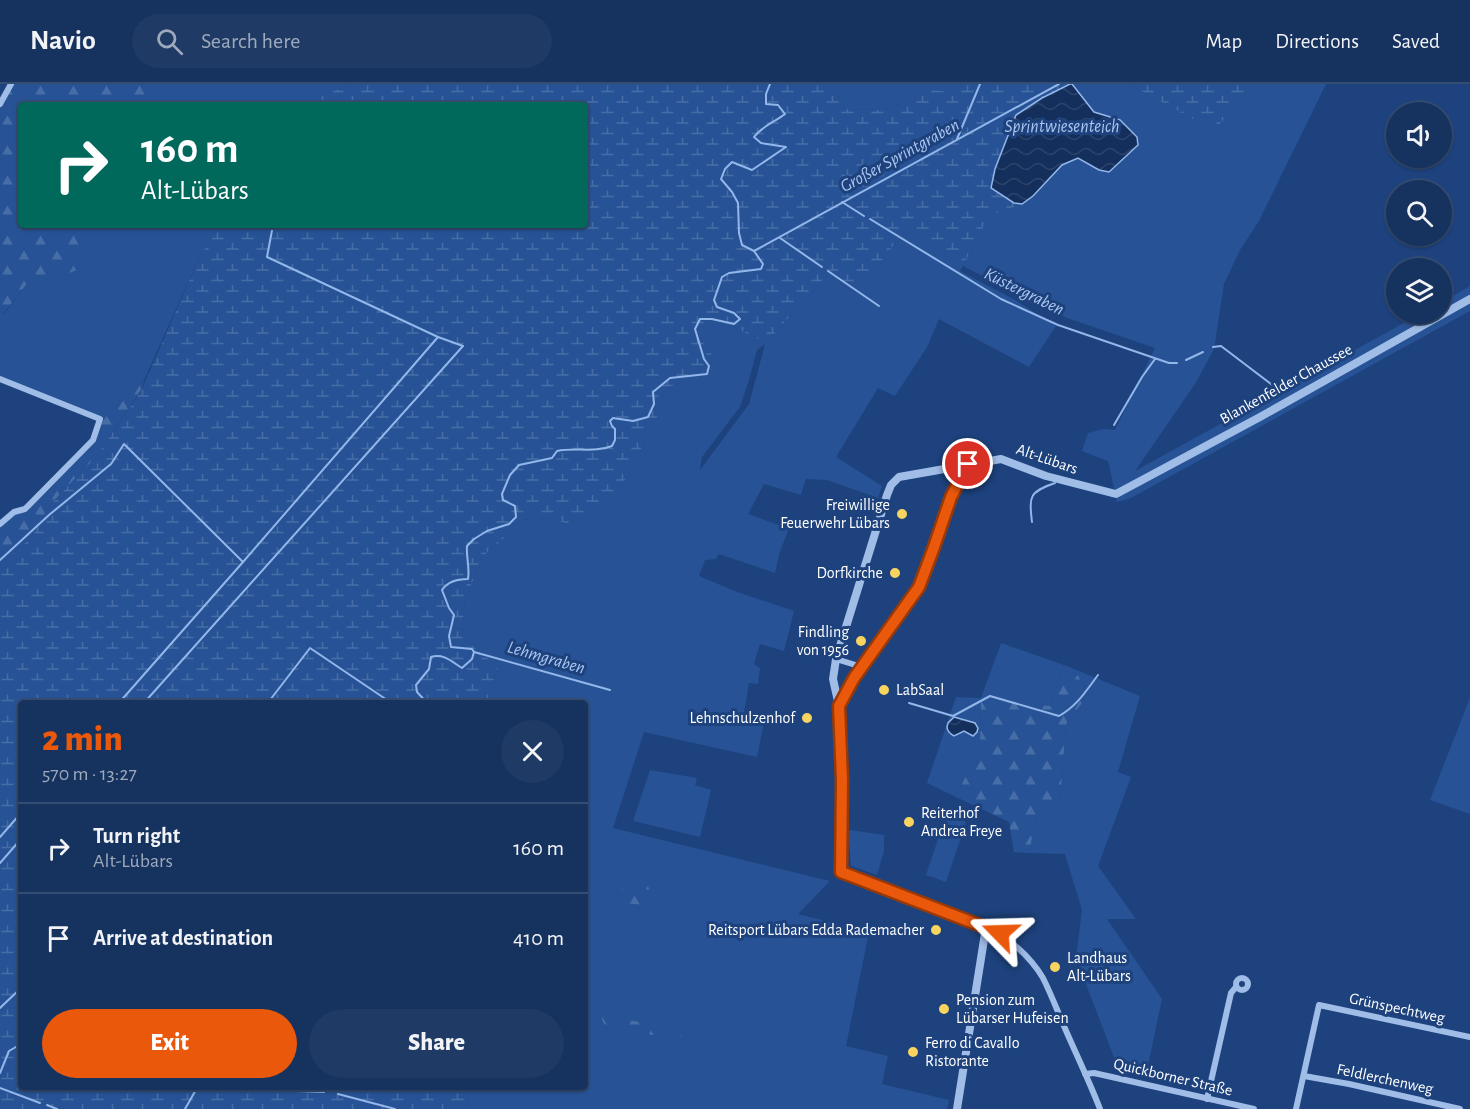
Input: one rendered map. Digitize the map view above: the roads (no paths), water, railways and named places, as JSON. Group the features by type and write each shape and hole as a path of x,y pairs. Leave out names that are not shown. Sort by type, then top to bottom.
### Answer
{"street":[{"path":"0,104 11,84"},
{"name":"Blankenfelder Chaussee","path":"1116,494 1260,417 1470,299"},
{"path":"0,379 100,419 93,440 25,510 14,512 0,524"},
{"name":"Alt-Lübars","path":"1100,1109 1042,977 1011,942 1000,933 986,927 841,872 842,780 839,706 833,678 836,659 891,485 899,477 1001,459 1046,476 1116,494"},
{"path":"839,706 862,667 919,587 951,497 968,464"},
{"path":"836,659 862,667"},
{"path":"957,1109 986,927"},
{"path":"1207,1099 1231,993 1236,987"},
{"name":"Grünspechtweg","path":"1304,1076 1319,1005 1470,1037"},
{"name":"Quickborner Straße","path":"1085,1074 1094,1073 1254,1109"},
{"path":"1296,1109 1304,1076"},
{"name":"Feldlerchenweg","path":"1304,1076 1460,1109"}],"water":[{"name":"Sprintwiesenteich","path":"1070,84 1094,112 1120,120 1137,137 1138,145 1109,172 1099,170 1078,158 1062,165 1033,196 1022,204 1014,203 991,188 995,169 1016,115"},
{"path":"954,717 975,723 978,728 977,732 973,736 964,731 954,736 948,732 947,727"}],"waterway":[{"path":"424,700 417,692 416,685 429,669 431,657 444,657 462,668 472,659 474,652 472,649 451,647 449,636 454,615 442,590 454,581 468,579 467,546 474,539 487,531 509,524 516,517 515,506 503,500 502,494 510,475 519,465 552,458 557,451 599,449 612,446 615,440 615,429 610,421 613,418 633,421 648,417 654,404 653,392 670,378 707,374 709,366 704,359 695,329 700,319 734,324 740,319 734,313 717,307 714,300 722,277 729,273 761,269 763,264 754,251 742,245 739,233 738,203 721,179 725,169 732,162 752,170 786,147 761,143 754,137 785,114 778,105 766,104 766,94 770,84"},
{"path":"957,139 980,84"},
{"name":"Großer Sprintgraben","path":"754,251 1059,84"},
{"name":"Küstergraben","path":"842,202 864,216"},
{"name":"Küstergraben","path":"870,219 1001,299 1058,325 1169,363 1177,363"},
{"path":"147,700 463,346 438,337 267,257 272,228"},
{"path":"780,238 822,267"},
{"path":"828,271 879,306"},
{"path":"122,700 438,337"},
{"name":"Küstergraben","path":"1213,347 1221,346 1283,393"},
{"name":"Küstergraben","path":"1186,360 1203,352"},
{"path":"1114,425 1155,359"},
{"path":"0,560 49,515 111,464 124,444 243,562"},
{"path":"1032,522 1031,501 1033,496 1040,489 1055,483"},
{"path":"270,700 310,648 387,700"},
{"name":"Lehmgraben","path":"474,652 610,690"},
{"name":"Lehmgraben","path":"909,703 953,716 990,696 1059,716 1076,703 1098,675"},
{"path":"0,837 18,816"},
{"path":"0,863 18,842"},
{"path":"0,1008 18,991"},
{"path":"0,1073 9,1051 18,1046"},
{"path":"0,1088 40,1103"},
{"path":"185,1109 196,1090"},
{"path":"266,1090 324,1092"},
{"path":"338,1094 395,1109"},
{"path":"47,1105 57,1109"}],"place":[{"name":"Freiwillige Feuerwehr Lübars","path":"902,514"},
{"name":"Dorfkirche","path":"895,573"},
{"name":"Findling von 1956","path":"861,641"},
{"name":"LabSaal","path":"884,690"},
{"name":"Lehnschulzenhof","path":"807,718"},
{"name":"Reiterhof Andrea Freye","path":"909,822"},
{"name":"Reitsport Lübars Edda Rademacher","path":"936,930"},
{"name":"Landhaus Alt-Lübars","path":"1055,967"},
{"name":"Pension zum Lübarser Hufeisen","path":"944,1009"},
{"name":"Ferro di Cavallo Ristorante","path":"913,1052"}]}
